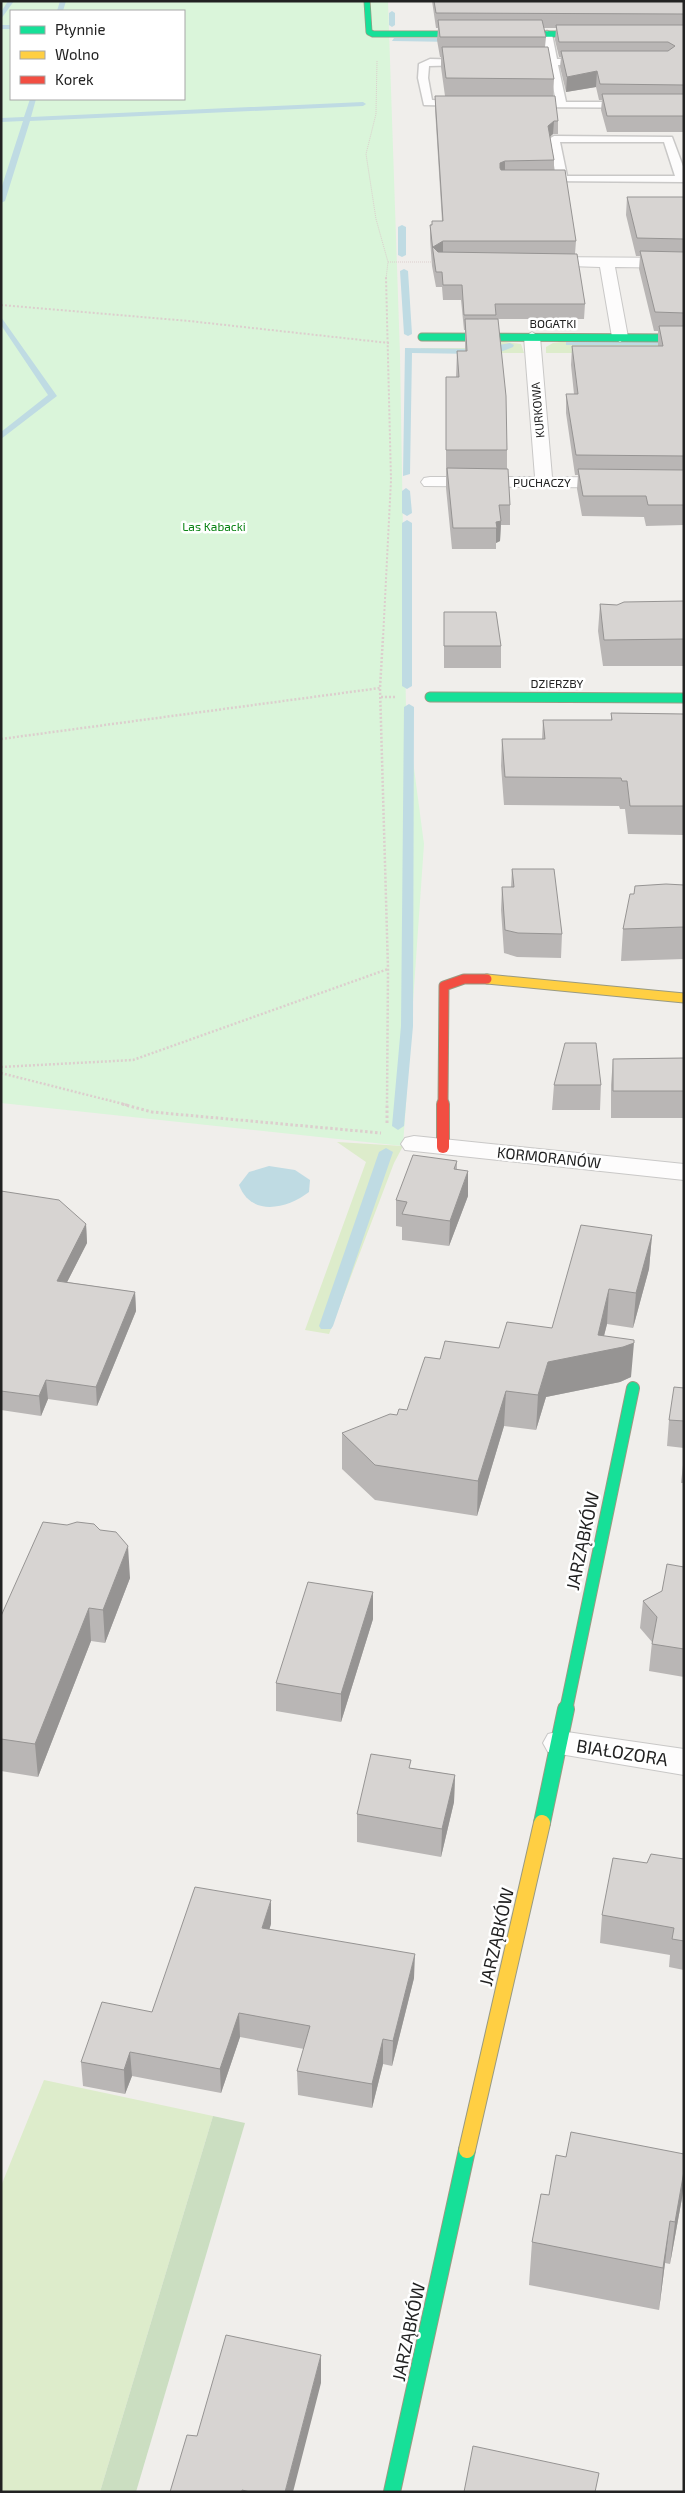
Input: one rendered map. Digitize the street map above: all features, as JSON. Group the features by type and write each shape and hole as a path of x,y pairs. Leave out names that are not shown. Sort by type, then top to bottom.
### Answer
{"street":[{"path":"367,1 369,32 378,34 606,34"},
{"path":"530,262 684,262"},
{"path":"607,262 620,337"},
{"name":"BOGATKI","path":"422,337 684,338"},
{"name":"KURKOWA","path":"532,337 544,483"},
{"name":"PUCHACZY","path":"430,482 684,483"},
{"name":"DZIERZBY","path":"430,697 684,698"},
{"path":"443,1146 444,986 464,979 478,978 684,998"},
{"name":"KORMORANÓW","path":"414,1144 684,1172"},
{"name":"JARZĄBKÓW","path":"392,2492 470,2136 560,1743 633,1388"},
{"name":"BIAŁOZORA","path":"560,1743 684,1762"}],"lane":[{"path":"547,34 562,105"},
{"path":"477,62 430,62 424,64 423,78 428,103 479,104"},
{"path":"515,62 601,62"},
{"path":"516,105 684,105"},
{"path":"562,179 554,138 668,139 674,134 679,133"},
{"path":"534,180 683,179 668,139"}],"path":[{"path":"378,34 376,114 366,154 376,219 388,262 386,282 391,480 380,688 388,970 387,1134"},
{"path":"388,262 443,262"},
{"path":"1,305 189,321 388,343"},
{"path":"1,739 380,688"},
{"path":"1,1067 133,1060 388,970"},
{"path":"1,1073 152,1112 387,1134 410,1139 414,1144"}],"green space":[{"name":"Las Kabacki","path":"1,1 388,1 400,355 406,708 424,844 403,1146 1,1103"},
{"path":"500,341 521,344 524,353 420,353 421,348 476,348"},
{"path":"684,342 684,353 546,353 546,347 553,343"},
{"path":"337,1142 403,1146 394,1163 329,1334 305,1330 366,1162"},
{"path":"44,2080 213,2116 100,2492 1,2492 1,2186"},
{"path":"213,2116 245,2123 136,2492 100,2492"}],"water":[{"path":"269,1166 295,1170 310,1180 309,1192 290,1203 280,1206 261,1206 252,1202 239,1185 249,1172"}],"building":[{"path":"434,1 684,1 684,14 436,13"},
{"path":"438,20 542,20 546,37 440,37"},
{"path":"556,25 684,25 684,85 600,84 597,71 567,77 561,51 668,51 675,46 668,42 559,42"},
{"path":"442,47 548,47 554,79 446,78"},
{"path":"602,94 684,94 684,116 607,116"},
{"path":"435,96 555,96 558,121 554,121 548,126 554,160 505,161 500,163 500,168 501,170 565,170 576,241 443,241 433,247 438,252 577,254 585,304 495,304 496,315 464,315 462,285 443,285 442,272 436,272 433,251 430,225 432,225 432,221 443,221"},
{"path":"627,197 684,197 684,239 637,238"},
{"path":"640,251 684,252 684,313 655,312"},
{"path":"465,319 498,319 506,396 507,450 446,450 446,377 459,377 457,351 467,351"},
{"path":"659,326 684,326 684,456 576,455 566,394 578,394 572,346 663,346"},
{"path":"447,468 508,469 510,505 499,505 501,521 496,522 497,528 453,528"},
{"path":"578,469 684,470 684,505 648,505 646,496 583,496"},
{"path":"684,601 684,639 604,640 600,604 617,605 624,602"},
{"path":"444,612 496,612 501,646 444,646"},
{"path":"611,713 684,714 684,806 630,806 627,781 622,781 621,778 505,777 502,739 545,739 543,720 612,720"},
{"path":"512,869 554,869 562,934 518,933 505,930 502,887 514,887"},
{"path":"684,885 684,927 623,929 630,894 634,894 635,886"},
{"path":"565,1043 596,1043 601,1085 554,1085"},
{"path":"684,1058 684,1091 613,1091 613,1059"},
{"path":"413,1155 457,1161 454,1169 468,1171 450,1221 402,1214 407,1202 396,1200"},
{"path":"1,1191 59,1200 86,1224 57,1281 135,1292 96,1387 46,1380 39,1396 1,1391"},
{"path":"581,1225 652,1235 636,1293 609,1289 598,1335 634,1340 634,1343 623,1347 548,1362 538,1395 506,1391 478,1481 375,1465 342,1433 390,1414 397,1415 399,1409 407,1410 425,1357 440,1359 445,1341 499,1348 507,1322 552,1328"},
{"path":"674,1387 684,1388 684,1421 669,1420"},
{"path":"43,1522 67,1525 77,1522 94,1524 100,1530 116,1532 128,1546 103,1610 89,1608 35,1744 1,1739 1,1616"},
{"path":"667,1564 684,1567 684,1649 652,1644 657,1617 643,1601 662,1591"},
{"path":"308,1582 373,1592 341,1694 276,1683"},
{"path":"371,1754 411,1760 409,1768 455,1775 442,1829 357,1814"},
{"path":"651,1854 684,1859 684,1941 672,1939 674,1928 602,1915 613,1858 647,1863"},
{"path":"195,1887 271,1900 262,1928 415,1954 393,2041 383,2039 372,2084 297,2071 310,2026 239,2013 220,2069 130,2052 124,2070 81,2062 102,2002 152,2012"},
{"path":"571,2132 684,2154 684,2171 675,2222 670,2221 663,2268 532,2242 541,2194 549,2195 556,2155 566,2157"},
{"path":"226,2335 321,2355 285,2492 250,2492 242,2490 242,2492 170,2492 187,2435 197,2436"},
{"path":"473,2446 599,2473 595,2492 464,2492"}],"waterway":[{"path":"1,17 11,1"},
{"path":"60,10 63,1"},
{"path":"392,13 392,25"},
{"path":"1,27 10,27"},
{"path":"394,40 456,40"},
{"path":"27,119 33,100"},
{"path":"27,119 363,104"},
{"path":"1,120 27,119"},
{"path":"1,201 27,119"},
{"path":"402,227 402,255"},
{"path":"404,271 408,334"},
{"path":"1,319 53,396 1,436"},
{"path":"569,343 684,343"},
{"path":"406,474 408,350 477,351 503,348 510,345"},
{"path":"406,491 407,513"},
{"path":"407,523 407,686"},
{"path":"398,1126 407,1026 409,707"},
{"path":"326,1326 386,1152"}],"traffic: fast":[{"path":"367,1 369,32 373,34 592,34"},
{"path":"422,337 684,338"},
{"path":"430,697 684,698"},
{"path":"542,1823 633,1388"},
{"path":"392,2492 467,2150"}],"traffic: slow":[{"path":"487,979 684,998"},
{"path":"467,2150 542,1823"}],"traffic: jam":[{"path":"443,1147 444,986 464,979 487,979"}]}
